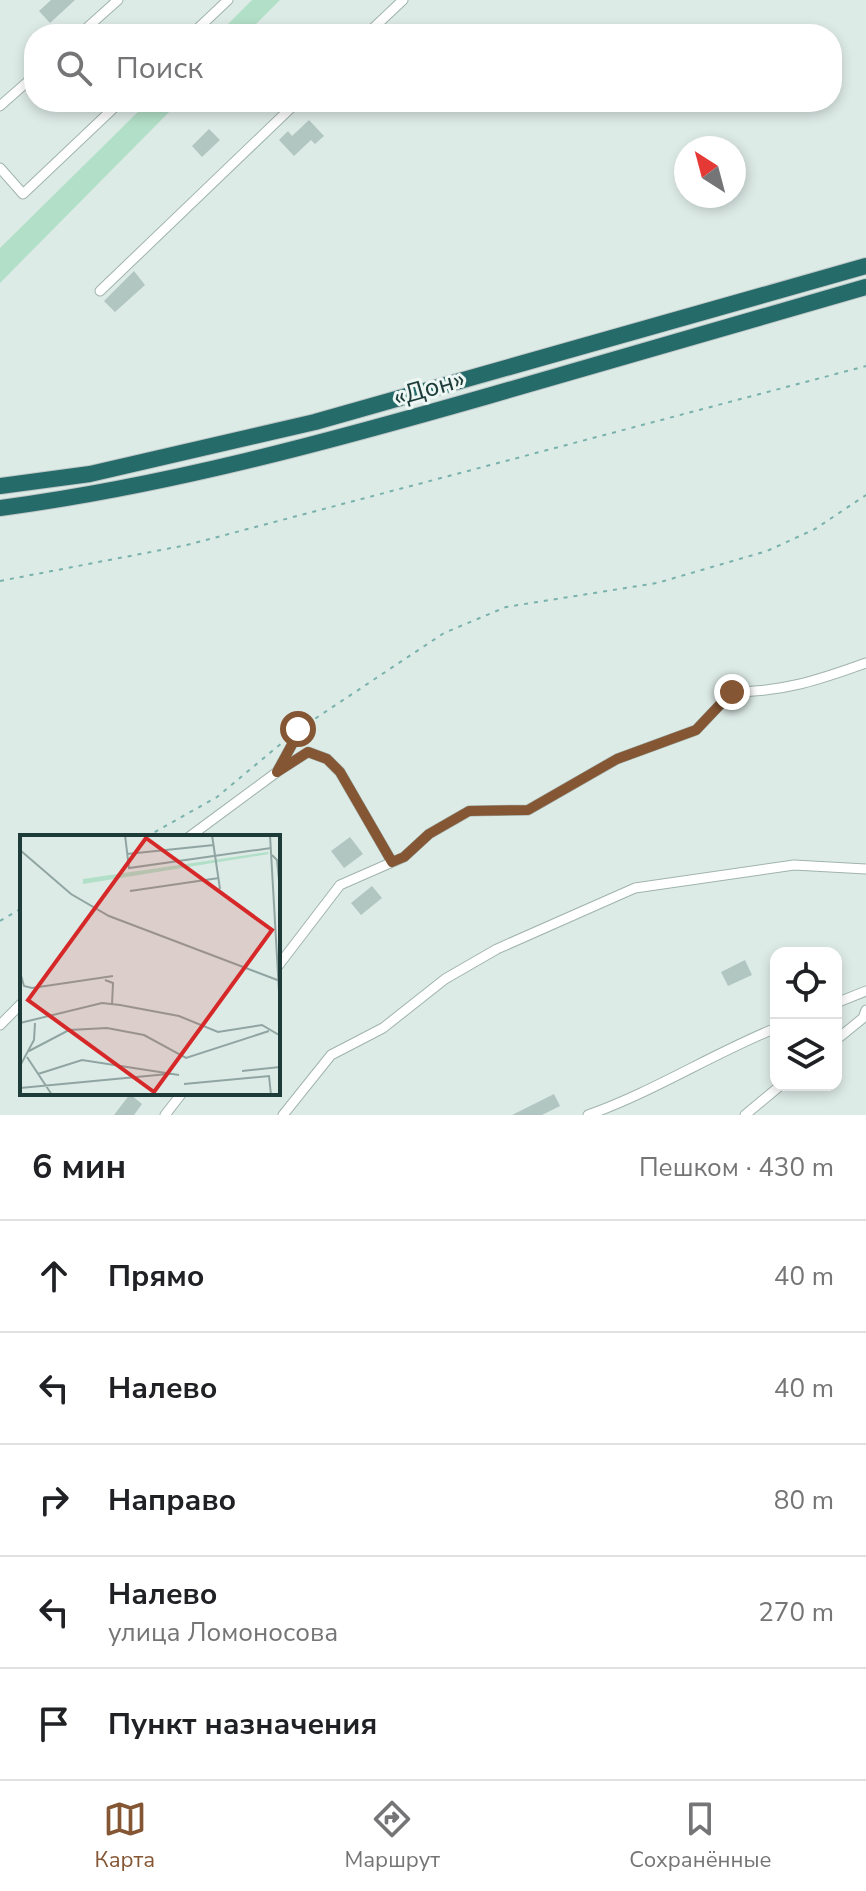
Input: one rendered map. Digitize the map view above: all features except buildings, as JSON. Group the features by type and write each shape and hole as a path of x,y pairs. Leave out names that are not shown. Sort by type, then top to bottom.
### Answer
{"highway":[{"name":"«Дон»","path":"0,486 90,474 315,422 866,266"},
{"name":"«Дон»","path":"0,508 153,483 323,443 866,287"}],"street":[{"path":"91,24 118,0"},
{"path":"203,24 228,0"},
{"path":"378,24 403,0"},
{"path":"0,106 24,85"},
{"path":"0,168 23,194 109,112"},
{"path":"100,291 287,112"},
{"path":"280,963 340,885 404,857 429,834 469,811 528,810 617,759 696,730 732,692 765,692 811,684 866,663"},
{"path":"277,772 301,728"},
{"path":"192,835 308,752 327,759 340,772 392,862"},
{"path":"283,1115 331,1055 383,1028 445,979 497,949 635,888 794,865 866,869"},
{"path":"842,1001 866,991"},
{"path":"0,1025 20,1005"},
{"path":"842,1035 863,1018 866,1010"},
{"path":"588,1115 616,1105 729,1047 770,1030"},
{"path":"745,1115 774,1091"},
{"path":"165,1115 180,1095"}],"path":[{"path":"0,581 187,545 866,366"},
{"path":"150,835 217,797 301,728 444,633 506,607 657,583 767,551 815,529 866,495"},
{"path":"0,921 20,909"}],"green space":[{"path":"252,0 280,0 256,24 228,24"},
{"path":"138,112 169,112 0,283 0,248"}],"route":[{"path":"298,729 301,728 277,772 308,752 327,759 340,772 392,862 404,857 429,834 469,811 528,810 617,759 696,730 732,692"}]}
